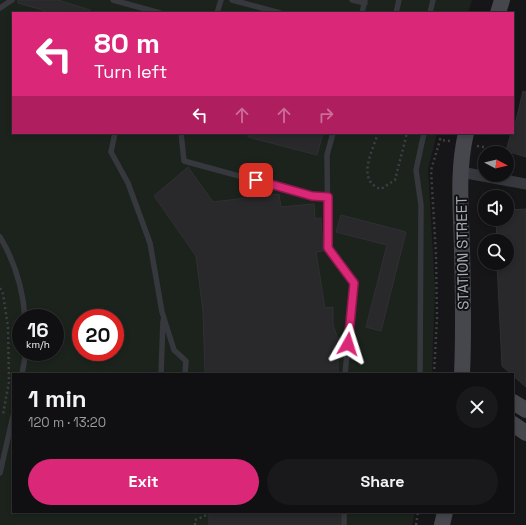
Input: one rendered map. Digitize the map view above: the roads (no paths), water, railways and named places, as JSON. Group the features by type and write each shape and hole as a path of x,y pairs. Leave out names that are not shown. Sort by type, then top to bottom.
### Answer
{"street":[{"path":"498,12 502,0"},
{"name":"STATION STREET","path":"462,373 463,284 461,172 466,134"},
{"path":"461,172 526,184"},
{"path":"514,403 526,410"},
{"path":"514,425 526,433"},
{"path":"442,525 445,513"}],"lane":[{"path":"0,8 12,0"},
{"path":"113,0 156,12"},
{"path":"217,12 221,0"},
{"path":"232,0 276,12"},
{"path":"352,0 365,2 362,12"},
{"path":"396,12 399,0"},
{"path":"430,12 433,0"},
{"path":"115,134 111,152 128,183 150,243 163,317 174,350 186,361 185,373"},
{"path":"181,134 184,161 312,196 328,197"},
{"path":"333,134 328,155 328,248 354,283 345,373"},
{"path":"420,373 422,205 416,170 424,134"},
{"path":"0,237 8,250 19,279 24,309"},
{"path":"161,373 163,317"},
{"path":"22,373 24,361"},
{"path":"0,473 12,420"},
{"path":"344,513 344,525"}]}
